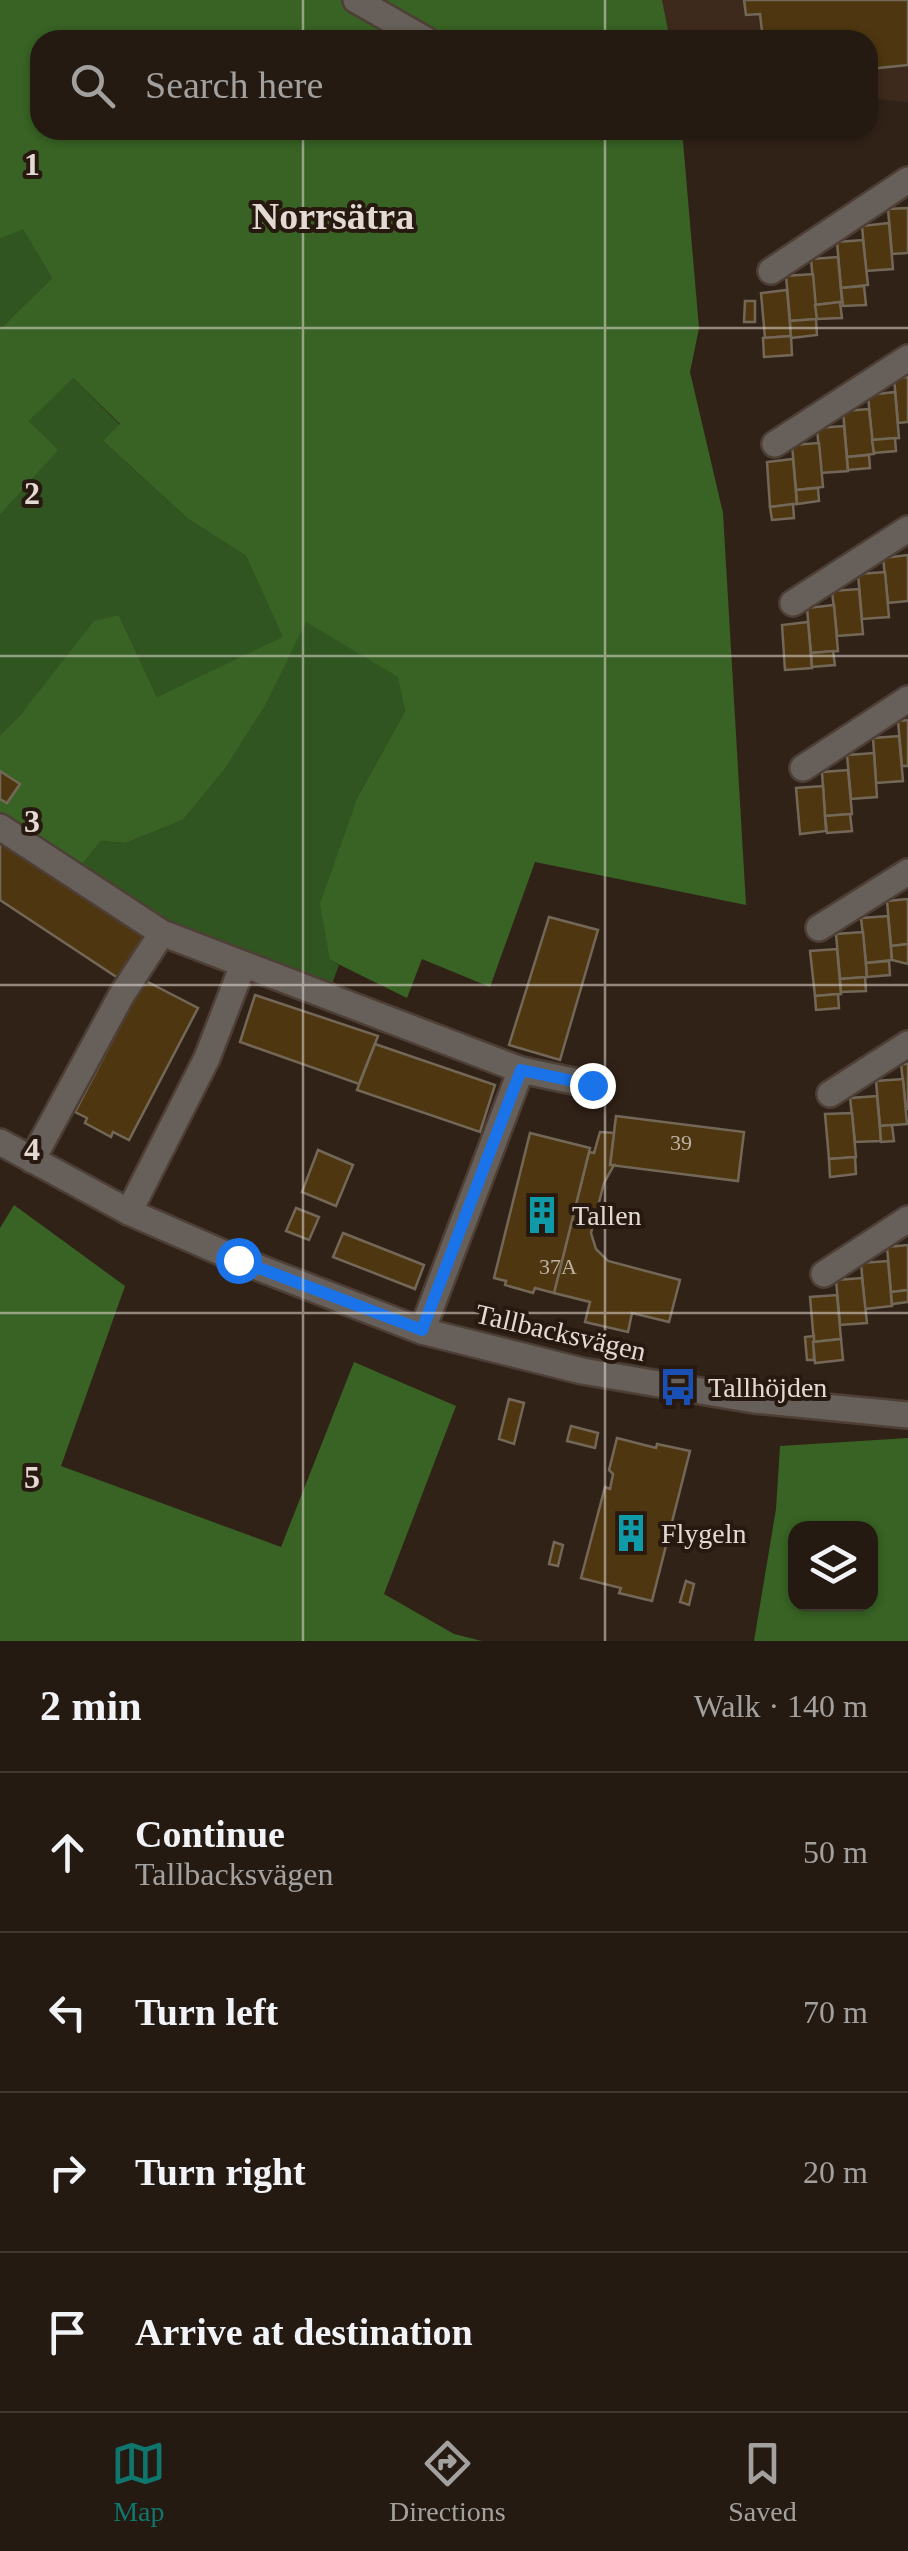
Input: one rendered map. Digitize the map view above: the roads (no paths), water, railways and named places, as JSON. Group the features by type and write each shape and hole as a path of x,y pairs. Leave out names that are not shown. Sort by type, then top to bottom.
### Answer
{"street":[{"path":"356,0 408,30"},
{"path":"771,271 908,180"},
{"path":"776,444 908,358"},
{"path":"793,602 908,529"},
{"path":"803,768 908,699"},
{"path":"0,827 162,933 521,1070 592,1085"},
{"path":"819,928 908,872"},
{"path":"32,1160 121,996 162,933"},
{"path":"129,1212 207,1058 243,965"},
{"path":"830,1094 908,1044"},
{"path":"422,1330 521,1070"},
{"name":"Tallbacksvägen","path":"0,1142 129,1212 238,1260 422,1330 620,1378 754,1400 908,1415"},
{"path":"824,1274 908,1220"}],"place":[{"name":"Tallen","path":"542,1215"},
{"name":"Tallhöjden","path":"678,1387"},
{"name":"Flygeln","path":"631,1533"}],"district":[{"name":"Norrsätra","path":"333,216"}]}
